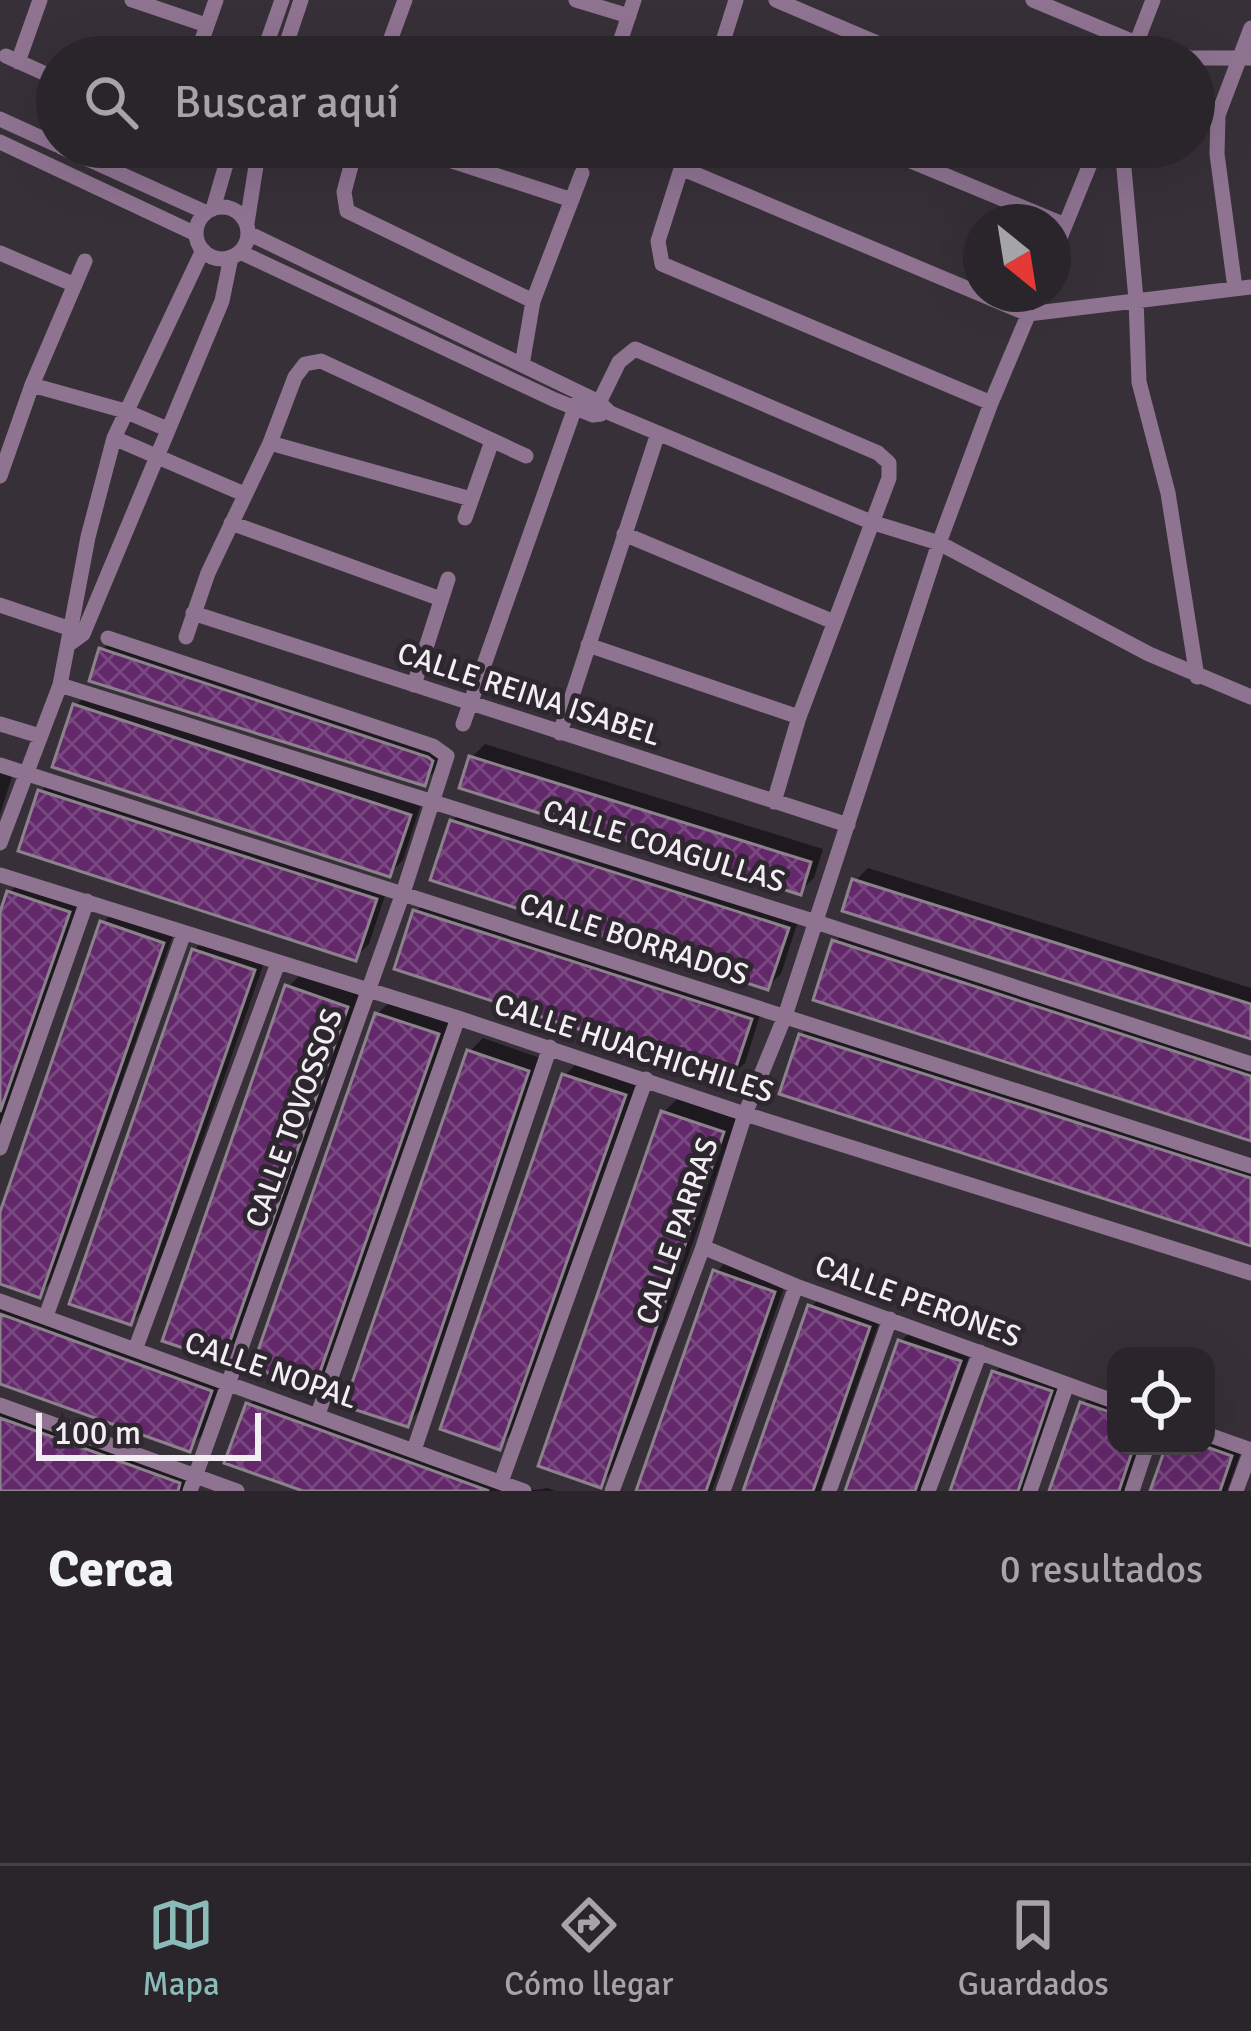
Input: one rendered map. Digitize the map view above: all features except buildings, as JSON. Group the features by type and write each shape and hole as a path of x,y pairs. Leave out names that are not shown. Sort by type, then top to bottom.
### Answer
{"street":[{"path":"36,69 12,59 40,0"},
{"path":"132,0 206,25"},
{"path":"203,36 216,0"},
{"path":"269,36 282,0"},
{"path":"291,36 302,0"},
{"path":"392,36 405,0"},
{"path":"575,0 631,8"},
{"path":"725,36 736,0"},
{"path":"776,0 861,36"},
{"path":"1139,36 1153,0"},
{"path":"1044,2 1107,36"},
{"path":"991,403 670,269 658,257 657,248 681,168 1028,314 1243,287 1217,132 1218,115 1244,59 1251,28"},
{"path":"0,119 36,135"},
{"path":"0,142 36,160"},
{"path":"52,168 200,242 221,259 236,255 871,522 939,543 1197,677 1251,697"},
{"path":"111,168 209,210 233,209 248,228 522,365 578,401"},
{"path":"0,843 60,685 101,480 114,438 200,242 224,168"},
{"path":"73,636 100,589 222,301 248,228 256,168"},
{"path":"351,168 343,200 355,218 533,301"},
{"path":"474,168 572,200"},
{"path":"928,168 1014,204"},
{"path":"1071,210 1088,168"},
{"path":"1124,168 1139,382 1168,493 1197,677"},
{"path":"522,365 533,301 581,173"},
{"path":"0,253 75,285"},
{"path":"0,476 32,385 85,261"},
{"path":"939,543 1028,314"},
{"path":"601,410 624,356 644,350 878,453 889,464 774,802"},
{"path":"186,637 295,377 314,361 526,456"},
{"path":"32,385 124,411 167,429"},
{"path":"463,724 578,401"},
{"path":"560,733 658,433"},
{"path":"114,438 244,494"},
{"path":"465,518 491,441"},
{"path":"270,443 471,500"},
{"path":"231,523 441,599"},
{"path":"624,534 834,622"},
{"name":"CALLE PARRAS","path":"612,1491 703,1246 745,1114 785,1016 939,543"},
{"path":"414,685 448,579"},
{"path":"80,581 100,589"},
{"path":"0,605 73,636"},
{"name":"CALLE REINA ISABEL","path":"194,613 848,826"},
{"name":"CALLE TOVOSSOS","path":"108,638 446,753 403,893 193,1484"},
{"path":"588,645 800,717"},
{"name":"CALLE COAGULLAS","path":"60,685 1251,1064"},
{"path":"0,724 40,736"},
{"name":"CALLE BORRADOS","path":"0,765 1251,1166"},
{"name":"CALLE HUACHICHILES","path":"0,875 1251,1273"},
{"path":"0,1148 87,901"},
{"path":"46,1316 184,933"},
{"path":"135,1350 278,963"},
{"path":"318,1414 458,1018"},
{"path":"414,1450 550,1047"},
{"path":"501,1482 646,1079"},
{"name":"CALLE PERONES","path":"703,1246 796,1286 1107,1399"},
{"path":"723,1491 796,1286"},
{"name":"CALLE NOPAL","path":"0,1301 524,1491"},
{"path":"829,1491 890,1319"},
{"path":"928,1491 980,1352"},
{"path":"1030,1491 1067,1384"},
{"path":"0,1405 193,1484 237,1491"},
{"path":"1215,1437 1251,1450 1236,1491"},
{"path":"1132,1491 1144,1455"}]}
